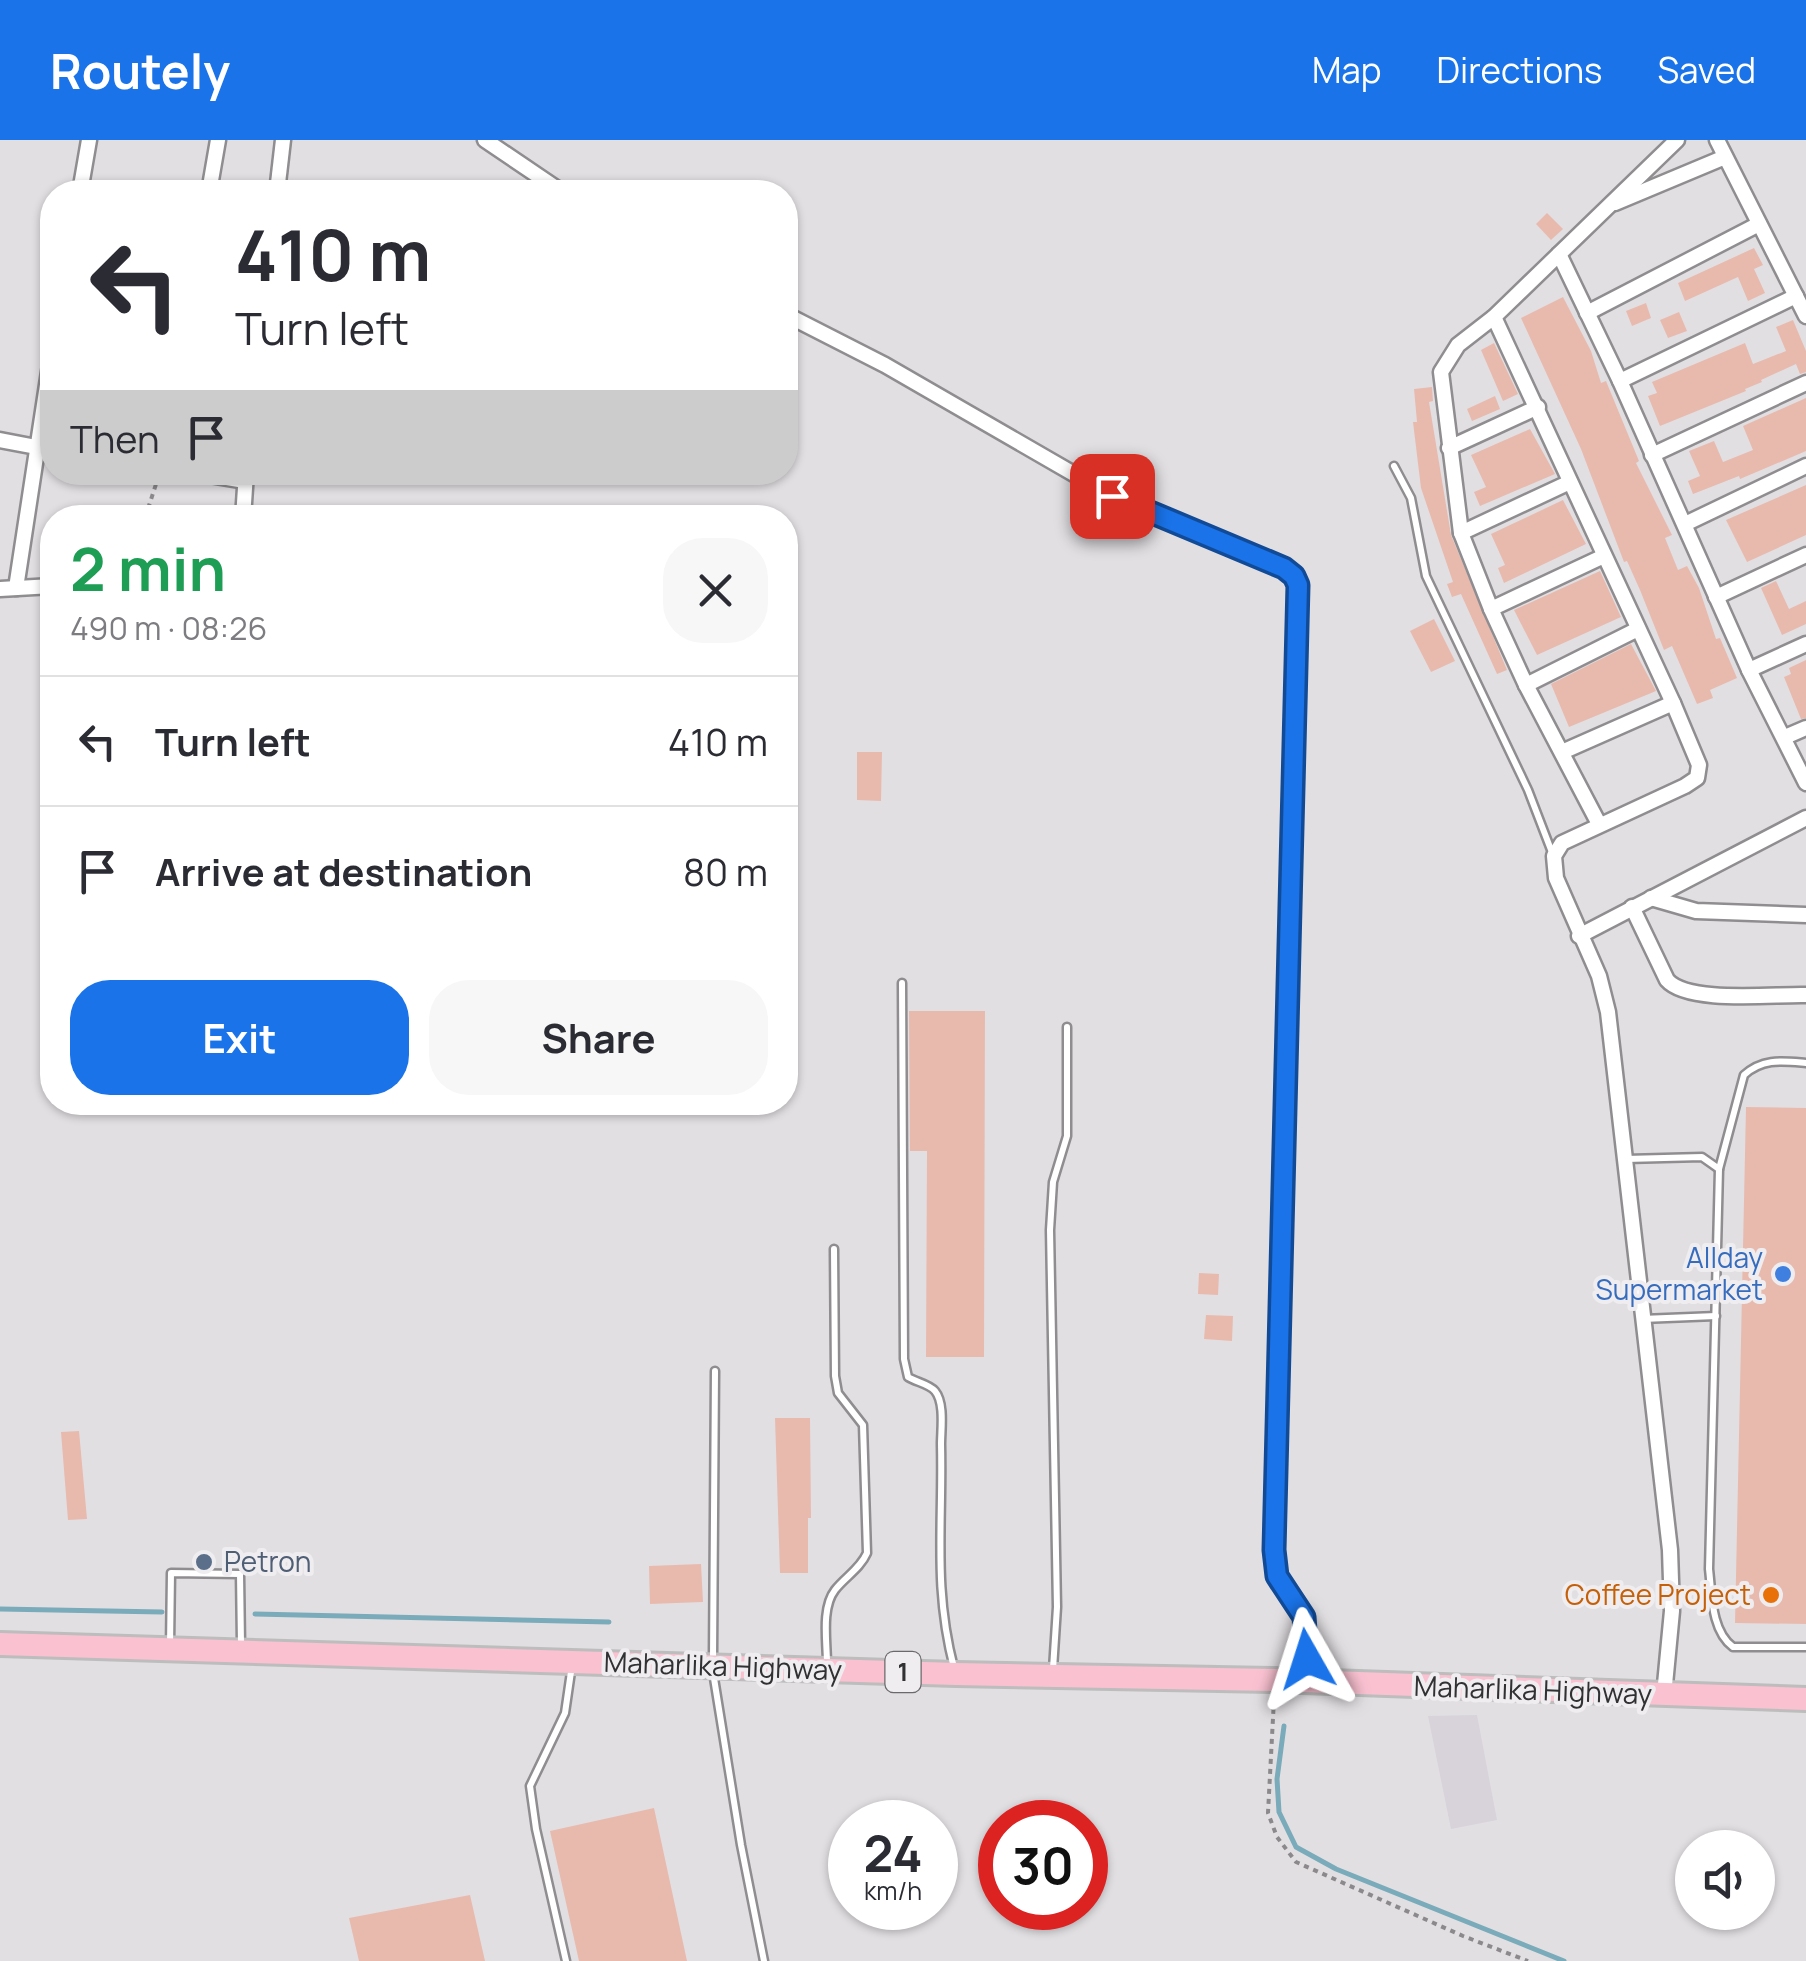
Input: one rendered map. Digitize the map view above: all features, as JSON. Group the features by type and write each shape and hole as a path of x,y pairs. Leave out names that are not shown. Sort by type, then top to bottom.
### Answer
{"main road":[{"name":"Maharlika Highway","path":"0,1644 1806,1699"}],"street":[{"path":"82,180 89,140"},
{"path":"211,180 218,140"},
{"path":"279,180 284,140"},
{"path":"485,140 544,180"},
{"path":"1600,824 1526,686 1461,533 1440,381 1444,364 1458,345 1494,317 1676,140"},
{"path":"1716,140 1806,316"},
{"path":"1608,206 1726,157"},
{"path":"1588,313 1759,224"},
{"path":"1559,254 1749,670 1806,783"},
{"path":"1620,381 1796,296"},
{"path":"1494,317 1674,703 1699,765 1696,778 1562,843 1554,856 1556,878 1599,976 1608,1012 1670,1550 1672,1611 1664,1696"},
{"path":"798,321 885,365 1112,496 1284,568 1298,585 1274,1550 1277,1576 1306,1623 1306,1681"},
{"path":"1652,454 1806,383"},
{"path":"1448,448 1538,407"},
{"path":"16,588 40,423"},
{"path":"0,440 40,448"},
{"path":"1685,524 1806,466"},
{"path":"1461,533 1570,482"},
{"path":"1716,597 1806,555"},
{"path":"1491,609 1604,556"},
{"path":"0,589 40,587"},
{"path":"1526,686 1638,629"},
{"path":"1749,670 1806,644"},
{"path":"1562,752 1674,703"},
{"path":"1785,737 1806,728"},
{"path":"1579,936 1806,818"},
{"path":"1651,898 1696,911 1806,915"},
{"path":"1632,908 1666,980 1674,988 1697,994 1806,995"}],"lane":[{"path":"1394,466 1411,498 1426,576 1528,790 1554,856"},
{"path":"902,984 904,1359 908,1377 933,1389 939,1401 939,1586 944,1630 956,1674"},
{"path":"1053,1674 1057,1607 1050,1230 1054,1182 1068,1136 1068,1027"},
{"path":"1806,1063 1770,1061 1754,1066 1744,1075 1719,1169 1710,1570 1725,1642 1740,1649 1806,1647"},
{"path":"1626,1159 1702,1158 1719,1169"},
{"path":"827,1670 829,1602 866,1553 863,1425 838,1393 835,1376 834,1248"},
{"path":"1642,1319 1716,1316"},
{"path":"715,1371 712,1666 764,1961"},
{"path":"170,1649 171,1573 240,1574 241,1651"},
{"path":"566,1961 530,1786 565,1712 572,1662"}],"path":[{"path":"1275,1680 1268,1813 1278,1837 1296,1862 1528,1961"}],"shaded area":[{"path":"1477,1715 1497,1820 1451,1829 1428,1716"}],"building":[{"path":"1547,213 1563,229 1551,240 1536,224"},
{"path":"1754,248 1763,265 1754,269 1765,293 1748,301 1738,277 1685,301 1678,283"},
{"path":"1563,297 1591,351 1601,383 1606,381 1639,461 1636,463 1672,535 1665,538 1678,570 1687,566 1699,588 1716,639 1720,638 1737,678 1710,690 1713,698 1697,704 1672,646 1664,650 1627,561 1624,562 1581,449 1521,318"},
{"path":"1646,303 1651,318 1632,326 1626,311"},
{"path":"1679,312 1687,331 1668,338 1660,320"},
{"path":"1793,320 1806,351 1806,372 1800,374 1796,364 1746,391 1660,426 1648,396 1657,393 1652,382 1745,343 1753,364 1786,351 1776,327"},
{"path":"1494,343 1518,394 1503,401 1481,350"},
{"path":"1432,387 1433,401 1429,402 1451,535 1507,670 1497,674 1461,594 1452,597 1447,584 1453,582 1421,488 1413,422 1417,422 1414,389"},
{"path":"1495,396 1500,409 1472,421 1467,409"},
{"path":"1806,398 1806,451 1693,494 1688,481 1700,476 1689,451 1714,441 1723,462 1753,450 1743,426"},
{"path":"1530,429 1555,474 1480,506 1474,492 1486,487 1471,455"},
{"path":"1806,485 1806,535 1747,562 1726,520"},
{"path":"1563,500 1586,544 1504,583 1498,568 1505,565 1491,534"},
{"path":"1600,571 1621,617 1537,655 1514,610"},
{"path":"1776,581 1789,609 1806,601 1806,624 1782,635 1761,588"},
{"path":"1434,619 1455,661 1431,672 1410,631"},
{"path":"1631,644 1656,691 1569,727 1551,684"},
{"path":"1806,660 1806,718 1801,719 1784,677 1791,674 1789,668"},
{"path":"857,752 882,752 881,801 857,800"},
{"path":"909,1011 985,1011 984,1357 926,1357 927,1151 910,1151"},
{"path":"1746,1107 1806,1108 1806,1624 1735,1623"},
{"path":"1199,1273 1219,1274 1218,1295 1198,1294"},
{"path":"1206,1315 1233,1316 1232,1341 1204,1339"},
{"path":"775,1418 810,1418 808,1573 780,1573"},
{"path":"79,1431 87,1519 68,1520 61,1432"},
{"path":"701,1564 703,1602 650,1604 649,1566"},
{"path":"654,1808 687,1961 579,1961 550,1831"},
{"path":"470,1895 485,1961 359,1961 349,1918"}],"waterway":[{"path":"0,1609 162,1612"},
{"path":"255,1614 609,1622"},
{"path":"1284,1726 1277,1779 1279,1812 1296,1847 1336,1869 1564,1961"}],"place":[{"name":"Allday Supermarket","path":"1783,1274"},
{"name":"Petron","path":"204,1562"},
{"name":"Coffee Project","path":"1771,1595"}],"route":[{"path":"1112,496 1284,568 1298,585 1274,1550 1277,1576 1306,1623 1307,1659"}]}
